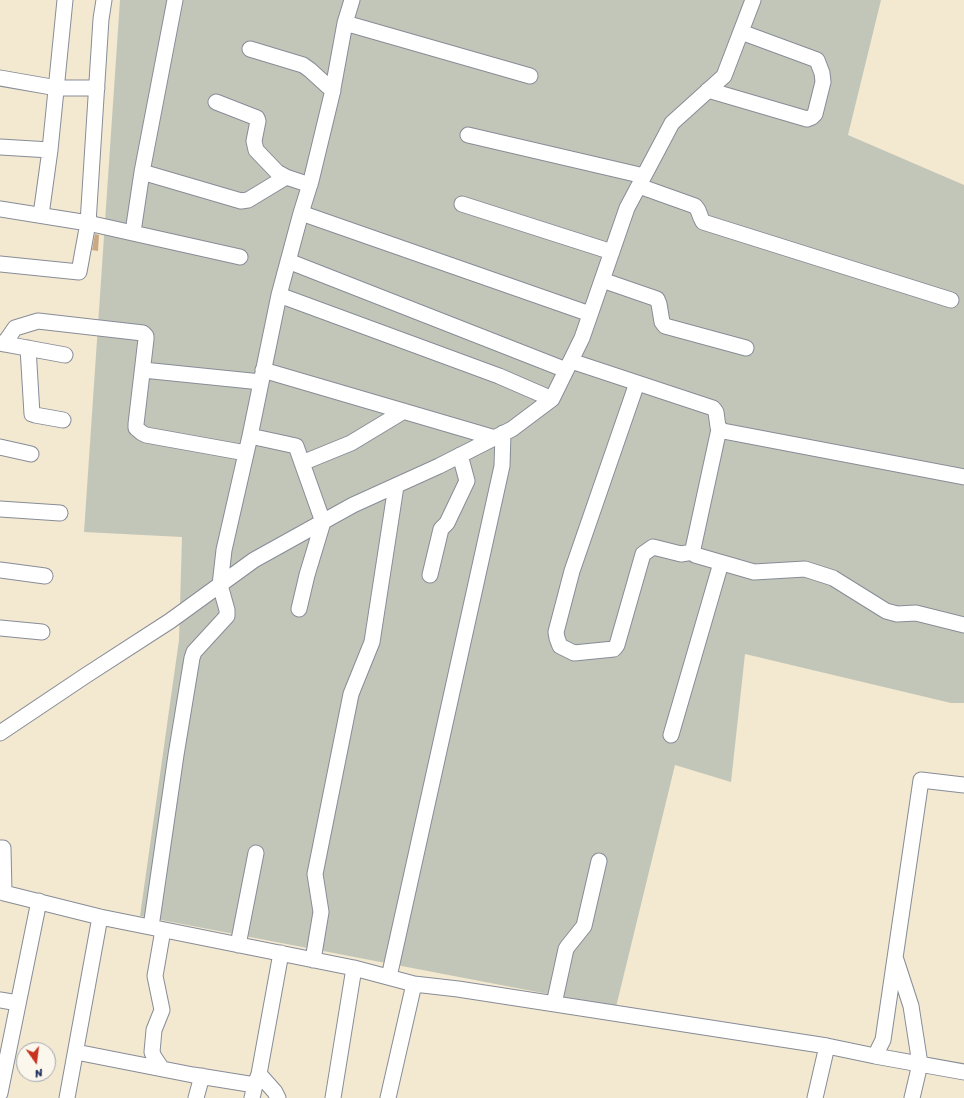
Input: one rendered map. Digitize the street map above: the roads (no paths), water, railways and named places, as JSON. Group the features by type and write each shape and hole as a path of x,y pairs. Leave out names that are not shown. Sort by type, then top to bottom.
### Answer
{"street":[{"path":"41,215 57,88 65,0"},
{"path":"0,264 79,272 88,223 101,19 104,0"},
{"path":"133,232 142,172 175,0"},
{"path":"162,1069 152,1052 154,1030 162,1010 155,976 157,928 176,755 192,658 194,652 227,616 227,610 220,585 224,550 250,436 279,295 300,213 310,185 333,91 352,0"},
{"path":"0,733 170,621 254,560 354,505 512,429 552,399 582,338 627,208 672,122 724,76 753,0"},
{"path":"346,24 530,76"},
{"path":"708,90 807,119 815,114 823,82 822,73 817,60 741,32"},
{"path":"250,49 303,65 333,91"},
{"path":"0,78 57,88 97,88"},
{"path":"216,102 257,118 258,121 254,140 255,148 273,169 286,177 310,185"},
{"path":"468,135 642,181 696,206 703,222 951,300"},
{"path":"0,147 50,150"},
{"path":"142,172 241,201 248,200 286,177"},
{"path":"462,204 612,252"},
{"path":"0,209 88,223 240,257"},
{"path":"300,213 590,314"},
{"path":"288,261 568,366 637,383 713,408 716,412 719,429 692,549 699,557 754,572 805,569 833,578 886,611 897,614 916,613 964,625"},
{"path":"602,280 657,298 662,322 667,327 746,348"},
{"path":"279,295 499,376 552,399"},
{"path":"2,344 15,328 38,321 143,333 146,336 146,339 136,428 142,433 246,453"},
{"path":"2,344 65,355"},
{"path":"28,348 32,414 63,420"},
{"path":"143,370 262,376 499,435"},
{"path":"637,383 572,571 556,632 556,638 560,646 574,653 614,649 617,645 643,554 652,547 681,554 694,552"},
{"path":"302,463 351,443 404,411"},
{"path":"719,429 964,476"},
{"path":"389,977 502,466 499,435"},
{"path":"250,436 296,446 323,522 307,575 299,609"},
{"path":"0,447 32,454"},
{"path":"430,575 441,529 447,523 466,483 466,476 460,455"},
{"path":"313,960 322,912 315,874 351,694 372,642 396,486"},
{"path":"0,509 60,513"},
{"path":"670,735 721,563"},
{"path":"0,570 45,576"},
{"path":"0,628 42,632"},
{"path":"875,1056 883,1040 921,780 964,785"},
{"path":"0,848 3,848 4,893 100,917 354,968 414,984 458,989 827,1046 964,1072"},
{"path":"238,945 256,853"},
{"path":"554,1004 566,949 584,926 599,861"},
{"path":"0,1088 39,902"},
{"path":"67,1098 100,917"},
{"path":"255,1086 281,953"},
{"path":"895,957 911,1006 920,1064 912,1098"},
{"path":"333,1098 354,968"},
{"path":"388,1098 414,984"},
{"path":"0,1000 18,1002"},
{"path":"815,1098 827,1046"},
{"path":"76,1052 255,1086 275,1092 278,1098"},
{"path":"196,1098 202,1076"}]}
